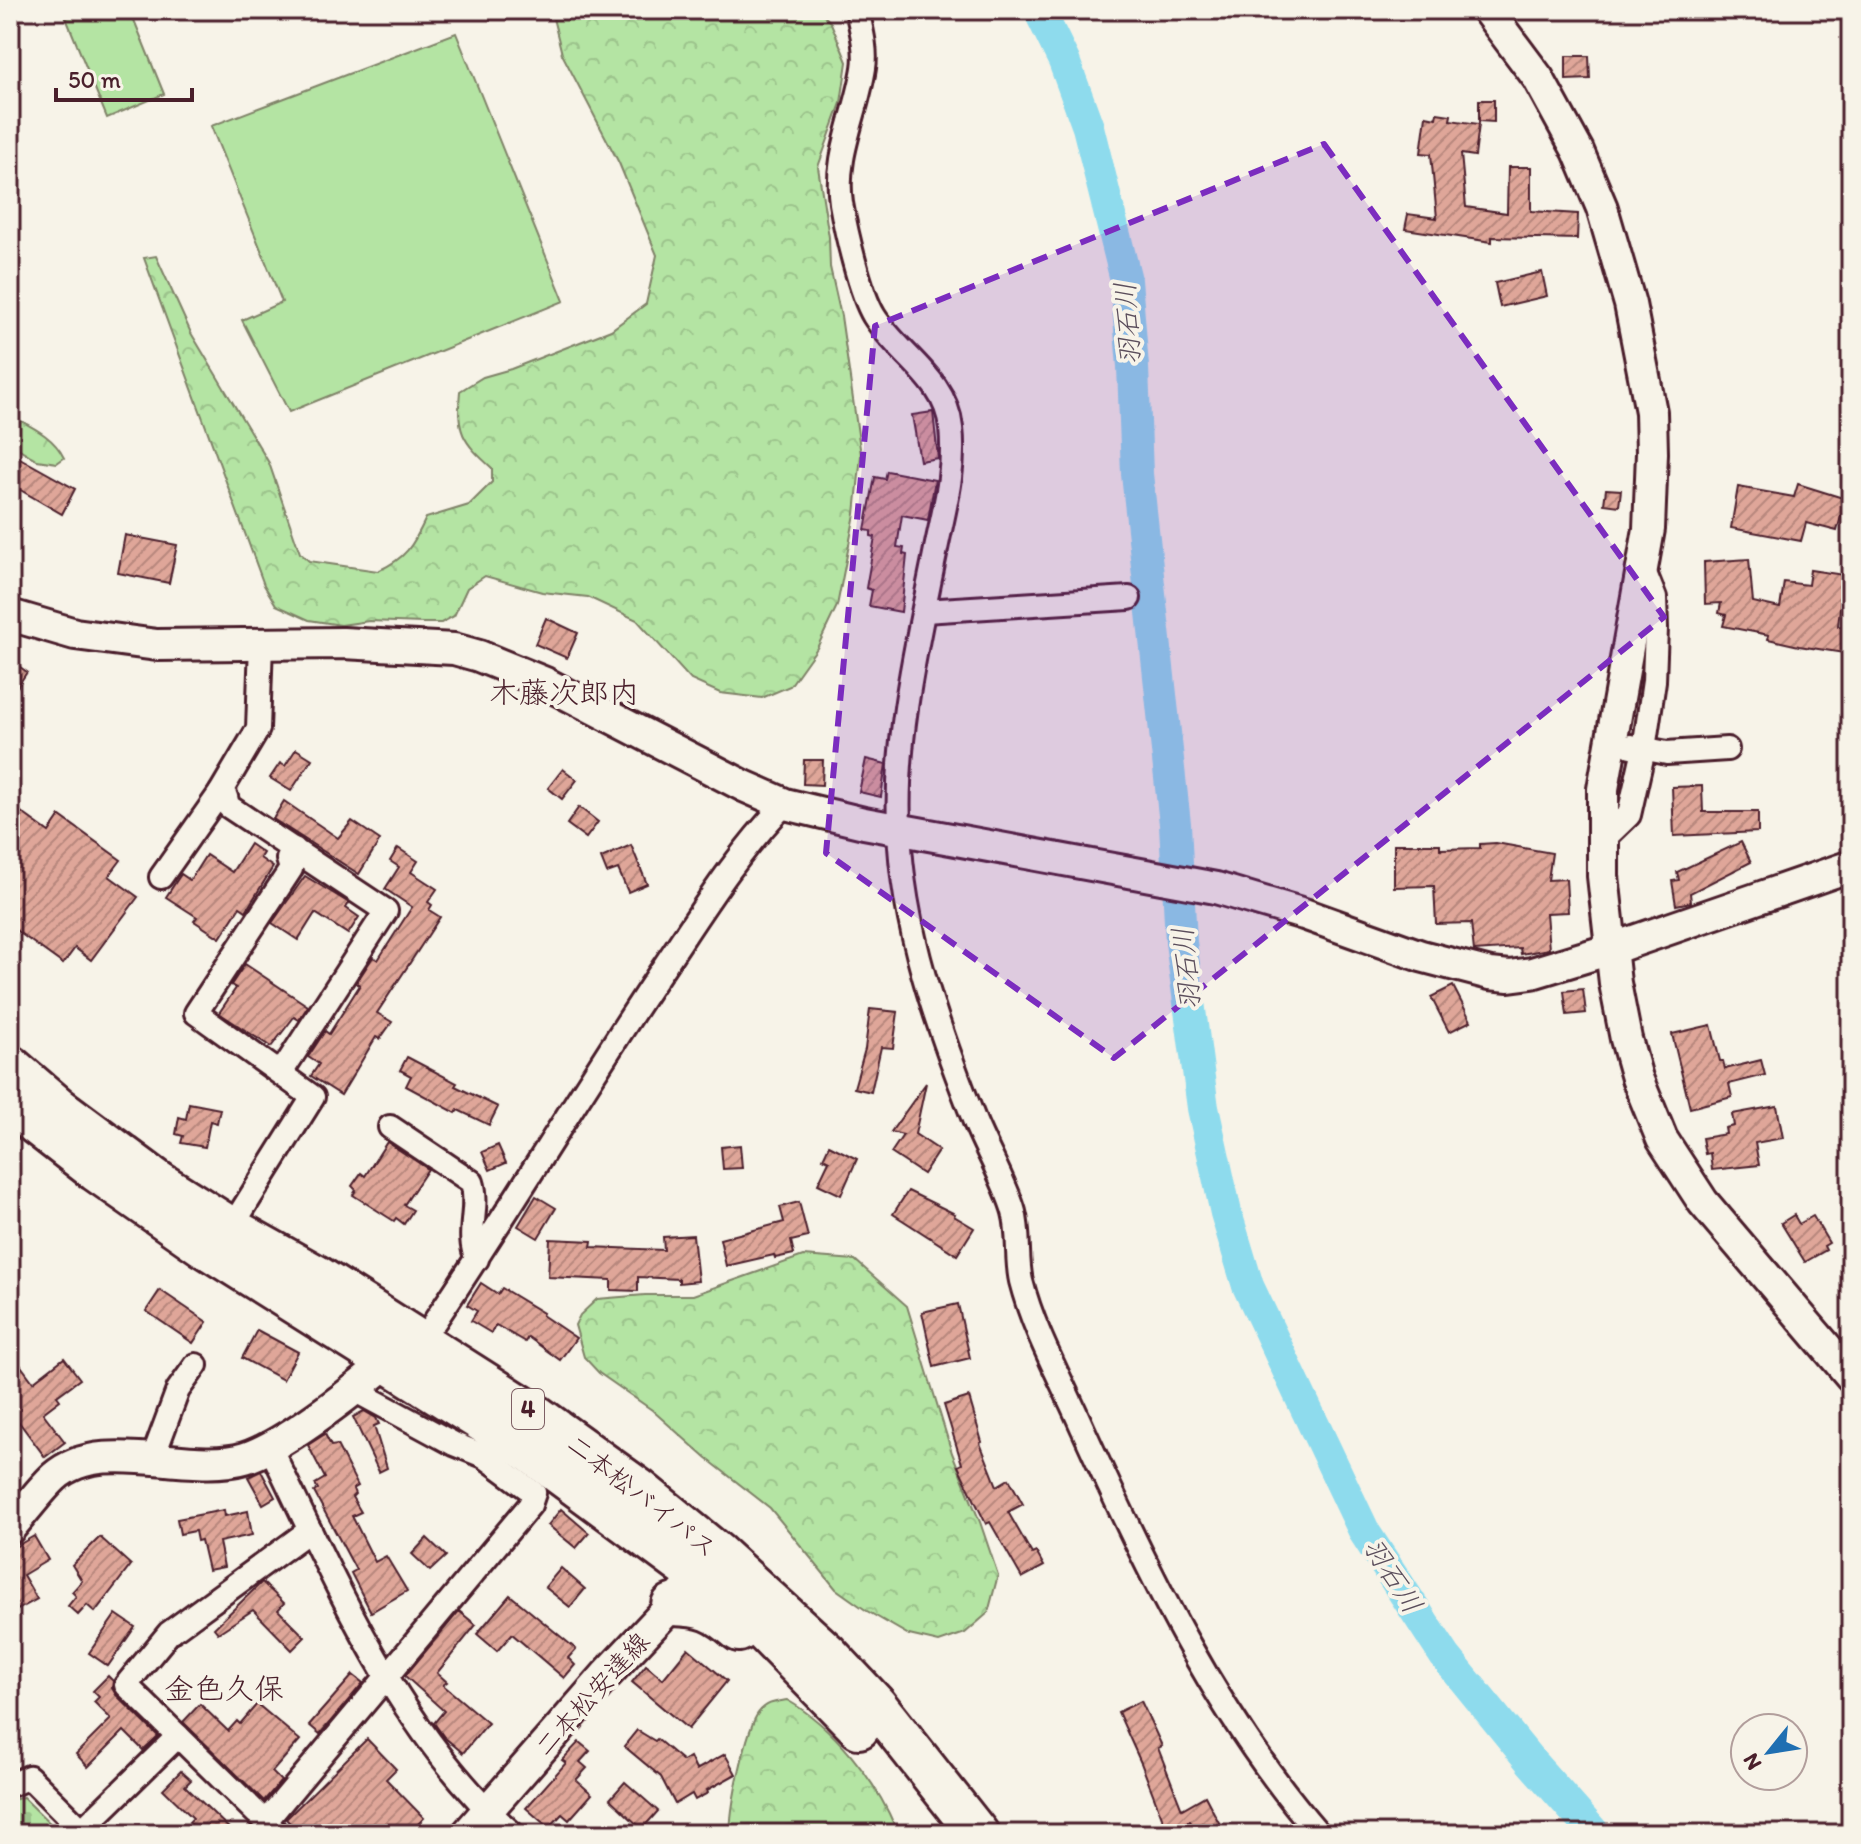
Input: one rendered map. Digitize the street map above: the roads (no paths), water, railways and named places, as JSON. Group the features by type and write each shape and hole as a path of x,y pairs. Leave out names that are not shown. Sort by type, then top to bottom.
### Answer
{"highway":[{"name":"二本松バイパス","path":"10,1066 59,1108 160,1183 231,1228 317,1276 537,1416 640,1490 757,1624 844,1710 944,1834"},
{"name":"二本松バイパス","path":"10,1104 96,1171 202,1245 708,1565 827,1653 866,1695 978,1834"},
{"path":"672,1605 692,1606 720,1614 854,1737 881,1754"}],"street":[{"path":"857,10 865,64 842,158 839,184 842,208 870,310 892,341 939,390 948,409 951,429 949,485 901,746 899,829 909,916 925,979 958,1077 1014,1212 1021,1279 1039,1331 1105,1477 1197,1661 1259,1761 1319,1834"},
{"path":"1487,10 1538,78 1578,151 1602,208 1630,304 1651,412 1649,529 1603,789 1603,876 1615,983 1626,1039 1637,1078 1662,1139 1703,1202 1847,1366"},
{"path":"1603,840 1629,815 1644,749 1654,681 1655,598 1643,568"},
{"path":"924,611 1129,598"},
{"path":"10,615 75,634 157,645 426,646 479,656 545,683 785,804 899,829 1210,887 1304,914 1421,956 1490,974 1509,976 1532,973 1851,866"},
{"path":"161,877 220,793 258,729 261,643"},
{"path":"1610,743 1667,753 1727,749"},
{"path":"220,793 226,797 228,806 386,911 281,1073"},
{"path":"435,1321 613,1043 722,881 758,832 785,804"},
{"path":"231,1228 313,1097 196,1013 291,869 288,859 294,849"},
{"path":"390,1127 472,1182 475,1192 471,1246 477,1259"},
{"path":"152,1460 178,1390 196,1365"},
{"path":"10,1528 55,1476 74,1465 94,1459 224,1462 242,1459 270,1447 377,1371"},
{"path":"310,1530 169,1633 126,1685 272,1828 385,1675 530,1505 534,1493 484,1456 454,1444 354,1390"},
{"path":"270,1447 385,1675 444,1761 487,1811 513,1834"},
{"name":"二本松安達線","path":"467,1834 607,1674 708,1565"},
{"path":"10,1785 29,1777 84,1832 178,1736"}],"waterway":[{"name":"羽石川","path":"1039,10 1064,61 1088,127 1126,280 1137,474 1175,824 1181,942 1203,1108 1226,1213 1248,1286 1365,1533 1445,1656 1532,1763 1595,1834"}],"district":[{"name":"木藤次郎内","path":"564,693"},
{"name":"金色久保","path":"224,1689"}]}
